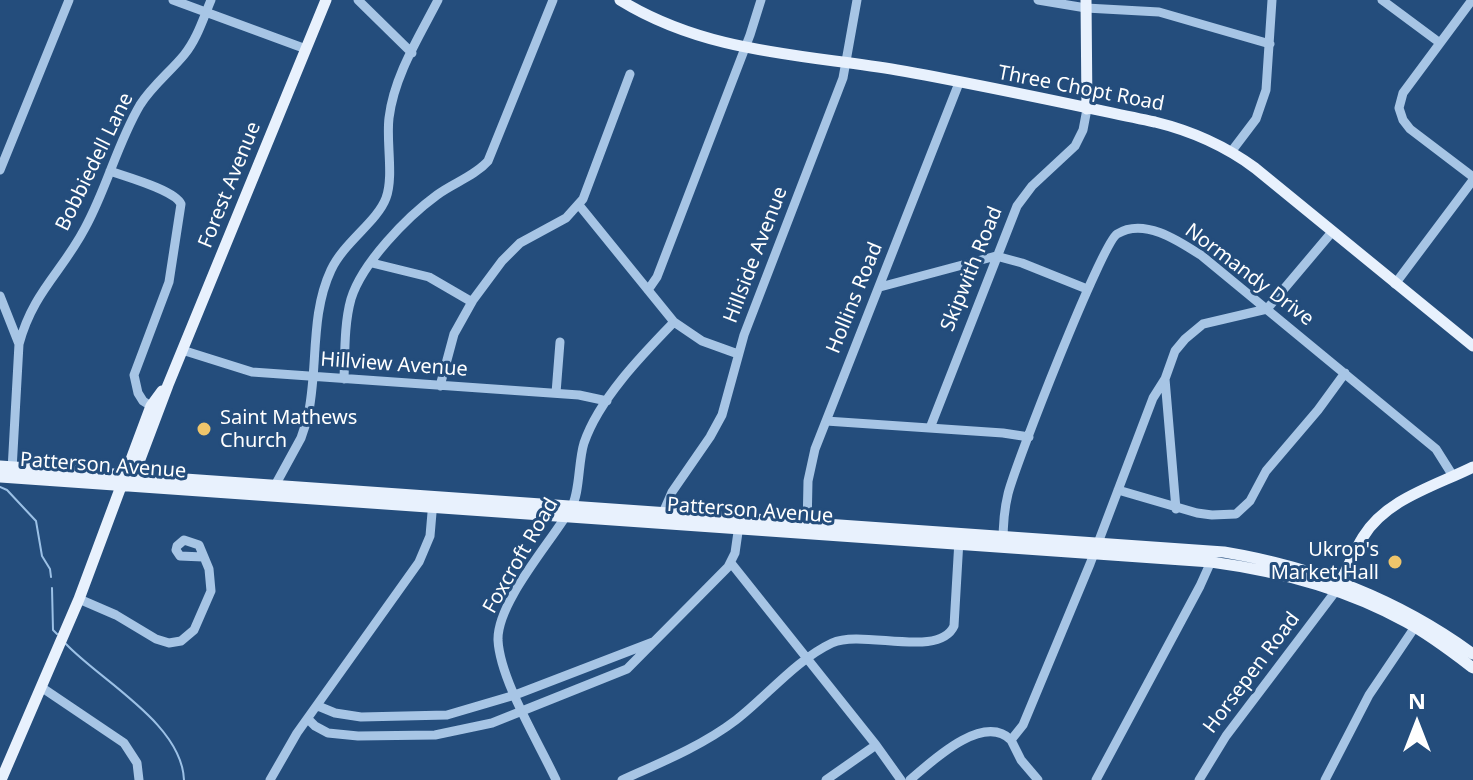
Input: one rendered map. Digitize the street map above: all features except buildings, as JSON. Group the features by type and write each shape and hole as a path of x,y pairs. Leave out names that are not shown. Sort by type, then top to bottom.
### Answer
{"main road":[{"name":"Forest Avenue","path":"2,772 79,599 326,0"},
{"name":"Three Chopt Road","path":"620,0 684,32 745,48 848,62 959,83 1178,128 1211,140 1255,168 1473,346"},
{"name":"Skipwith Road","path":"1086,4 1087,109"},
{"name":"Horsepen Road","path":"1338,587 1362,537 1376,520 1401,501 1473,467"},
{"name":"Patterson Avenue","path":"6,472 1213,556 1293,567 1418,623 1473,654"},
{"name":"Patterson Avenue","path":"1418,623 1473,668"}],"street":[{"path":"0,170 69,0"},
{"path":"173,0 306,49"},
{"name":"Bobbiedell Lane","path":"19,344 26,317 85,228 142,103 185,54 211,0"},
{"path":"358,0 412,53"},
{"path":"272,490 301,438 310,407 319,310 330,272 341,251 382,205 387,195 391,105 438,0"},
{"path":"344,379 350,304 358,281 401,228 434,197 485,165 553,0"},
{"path":"648,290 657,277 761,0"},
{"name":"Hillside Avenue","path":"661,517 672,492 722,415 738,354 848,62 857,0"},
{"path":"1038,0 1159,12 1270,44"},
{"path":"1231,152 1261,110 1269,77 1272,0"},
{"path":"1382,0 1440,43"},
{"path":"1395,284 1473,178 1410,129 1401,115 1399,104 1403,93 1472,0"},
{"path":"440,386 449,347 472,302 511,251 528,238 566,218 579,205 591,182 630,74"},
{"name":"Hollins Road","path":"807,527 811,461 959,83"},
{"name":"Skipwith Road","path":"930,428 996,256 1025,195 1075,146 1083,130 1087,109"},
{"path":"110,171 167,192 181,202 169,282 134,375 138,393 155,409"},
{"path":"579,205 674,322 702,341 738,354"},
{"name":"Normandy Drive","path":"1003,541 1008,493 1029,437 1087,289 1111,238 1123,231 1137,229 1160,233 1185,245 1436,449 1453,476"},
{"path":"1011,740 1023,725 1153,398 1165,379 1175,351 1198,327 1211,320 1267,309 1332,232"},
{"path":"880,287 996,256 1087,289"},
{"path":"372,263 429,277 472,302"},
{"path":"0,296 19,344 6,472"},
{"name":"Foxcroft Road","path":"556,780 515,695 503,662 499,632 506,611 534,561 569,511 583,447 592,424 640,357 674,322"},
{"path":"556,393 560,342"},
{"name":"Hillview Avenue","path":"182,350 239,369 314,371 344,379 556,393 607,401"},
{"path":"1118,490 1176,509 1212,515 1240,511 1250,501 1266,471 1345,373"},
{"path":"1165,379 1176,509"},
{"path":"826,421 1029,437"},
{"path":"270,780 282,755 419,562 430,536 433,501"},
{"path":"308,719 328,733 348,736 422,736 468,729 523,711 627,669 678,621 731,563 739,523"},
{"path":"622,780 719,732 824,648 847,639 935,642 948,636 954,626 959,538"},
{"path":"1096,780 1183,620 1213,556"},
{"path":"79,599 116,615 156,639 169,643 181,641 194,630 208,599 210,576 203,557"},
{"path":"731,563 901,780"},
{"name":"Horsepen Road","path":"1199,780 1226,736 1338,587"},
{"path":"1325,780 1369,695 1418,623"},
{"path":"318,706 346,716 430,717 459,713 653,642"},
{"path":"41,687 124,743 137,763 139,780"},
{"path":"910,780 936,757 963,740 992,733 1011,740 1021,760 1038,780"},
{"path":"826,780 876,745"}],"waterway":[{"path":"0,487 7,490 36,521 42,556 51,577"},
{"path":"52,588 53,630 57,634"},
{"path":"66,644 155,722 170,740 180,760 184,780"}],"place":[{"name":"Saint Mathews Church","path":"204,429"},
{"name":"Ukrop's Market Hall","path":"1395,562"}]}
